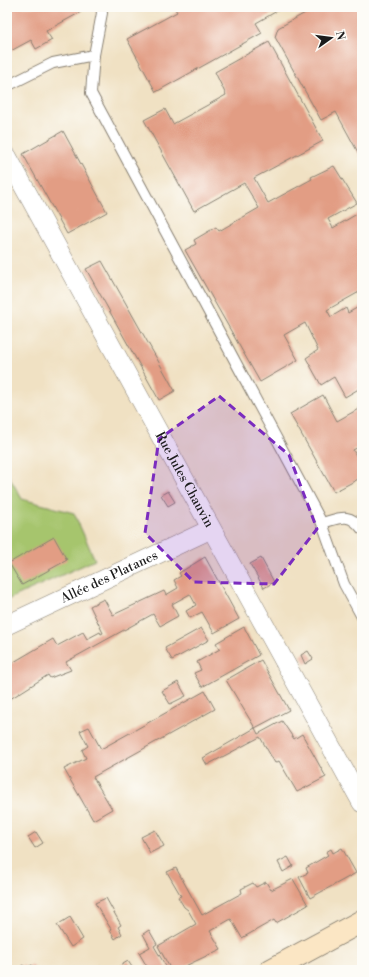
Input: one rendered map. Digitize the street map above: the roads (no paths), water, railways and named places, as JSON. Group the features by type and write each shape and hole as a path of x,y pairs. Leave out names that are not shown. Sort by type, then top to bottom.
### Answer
{"main road":[{"path":"271,970 362,921"}],"street":[{"name":"Rue Jules Chauvin","path":"7,156 362,803"},
{"name":"Allée des Platanes","path":"7,625 211,529"}],"lane":[{"path":"101,7 102,13 94,55 91,93 322,523 344,584 362,617"},
{"path":"7,86 53,63 94,55"},
{"path":"322,523 344,517 355,520 362,528"}]}
